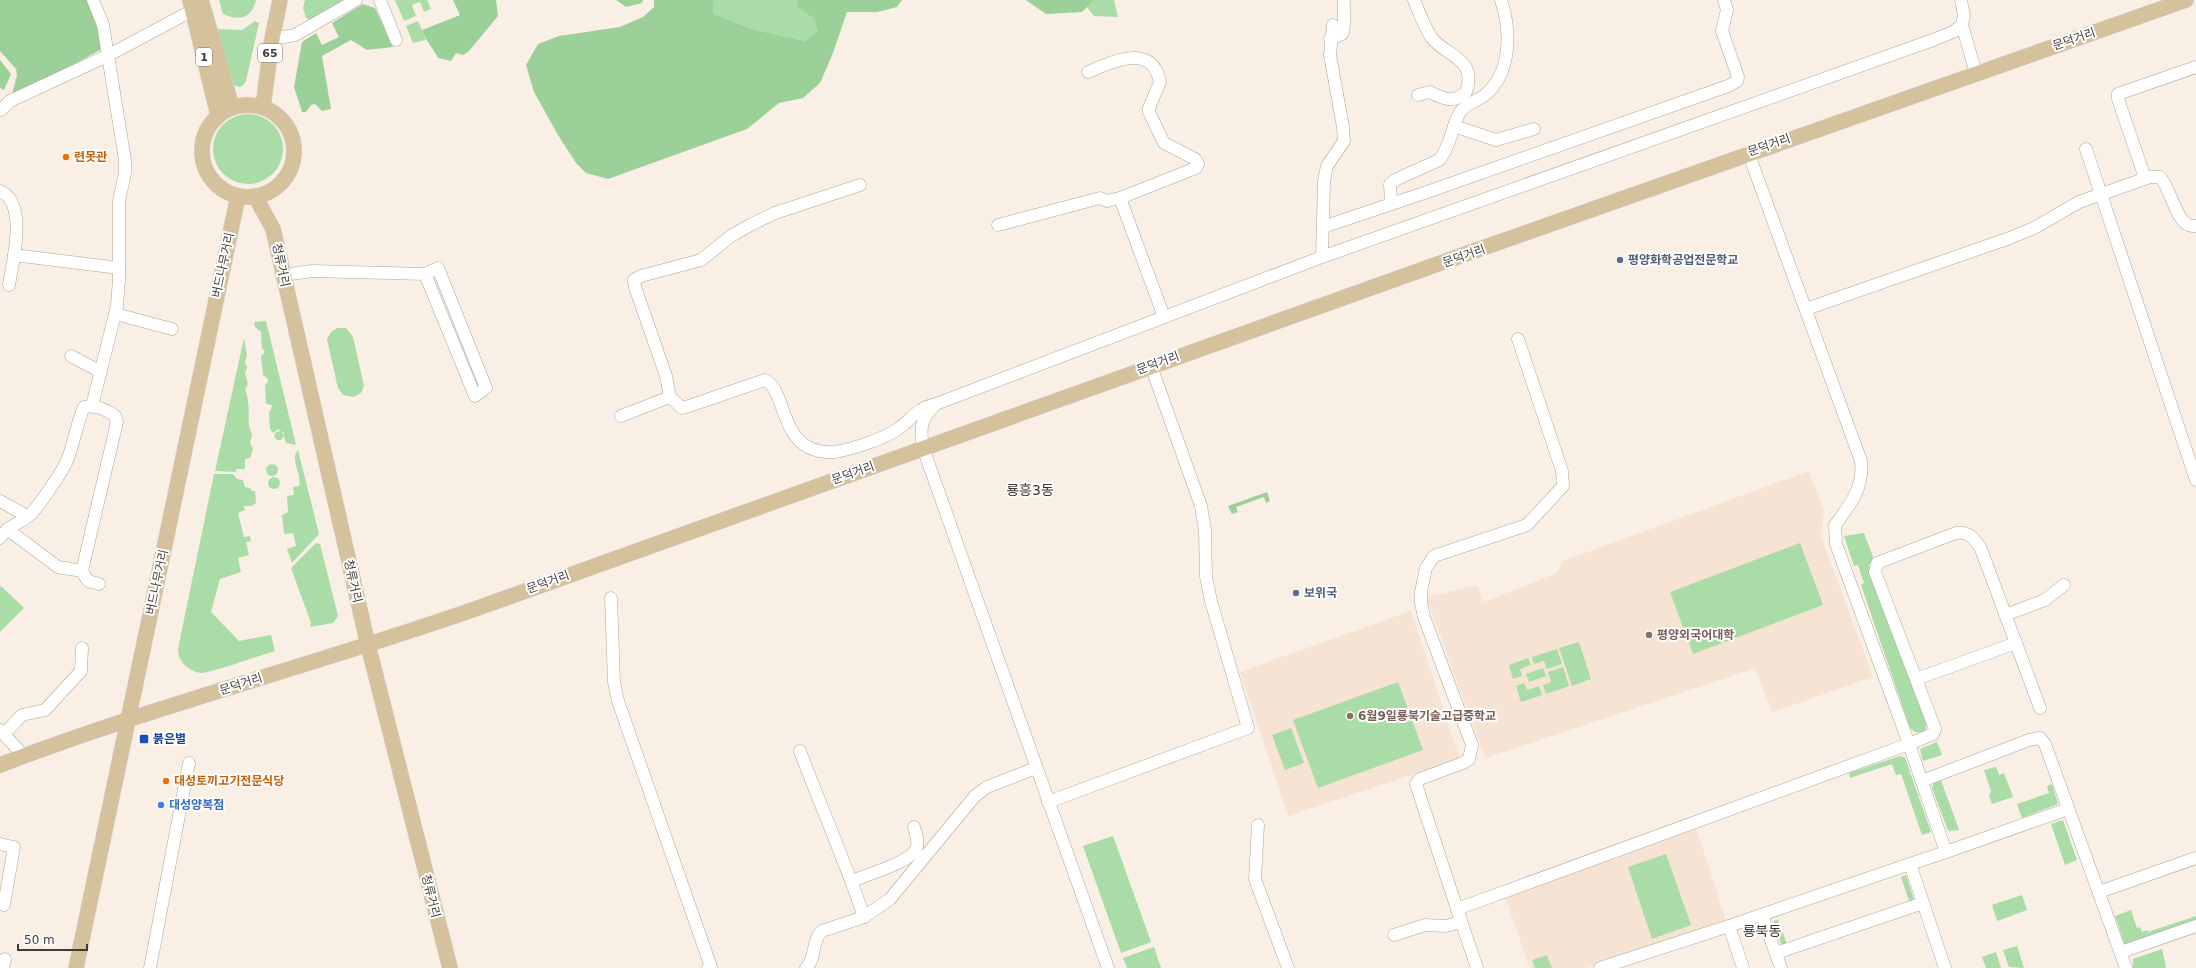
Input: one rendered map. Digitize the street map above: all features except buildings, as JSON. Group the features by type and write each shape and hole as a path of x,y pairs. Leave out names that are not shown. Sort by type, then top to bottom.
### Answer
{"main road":[{"name":"65","path":"263,107 272,39 280,0"},
{"name":"문덕거리","path":"0,766 129,719 368,645 471,610 1151,366 1456,259 1748,152 2186,0"},
{"name":"1","path":"195,3 232,107"},
{"name":"1","path":"195,3 218,115"},
{"path":"247,104 263,107 276,114 287,125 293,139 294,155 290,170 282,182 269,192 255,196 238,196 231,194 220,187 210,177 204,165 201,151 203,138 209,125 218,115 232,107 247,104"},
{"name":"버드나무거리","path":"76,968 238,196"},
{"name":"청류거리","path":"255,196 273,229 368,645 450,968"}],"street":[{"path":"92,406 116,314 119,268 119,207 125,173 125,160 103,25 93,0"},
{"path":"272,39 295,35 356,0"},
{"path":"380,0 396,40"},
{"path":"1330,39 1342,34 1345,30 1342,17 1344,0"},
{"path":"1414,0 1432,38 1458,58 1467,68 1469,76 1466,92 1454,100 1445,100 1430,92 1418,95"},
{"path":"1391,204 1390,184 1395,180 1439,160 1464,107 1485,95 1500,78 1503,71 1507,27 1501,0"},
{"path":"1323,227 1728,86 1736,81 1738,77 1722,31 1727,10 1724,0"},
{"path":"1961,0 1964,16 1962,25 1976,73"},
{"path":"1,110 10,101 108,54 195,3"},
{"path":"1322,258 1324,181 1327,166 1344,141 1343,127 1330,54 1330,39 1333,24"},
{"path":"860,185 775,213 731,236 701,260 641,276 634,280 635,287 666,376 670,397 682,408 765,380 774,387 791,432 808,447 820,452 834,452 860,445 896,430 920,409 1322,258 1933,40 1953,32 1962,25"},
{"path":"998,225 1100,198 1108,201 1120,198 1196,168 1198,164 1195,160 1164,143 1149,112 1149,108 1160,82 1154,67 1144,60 1124,58 1088,72"},
{"path":"2145,178 2118,99 2118,94 2196,67"},
{"path":"1454,126 1496,140 1534,129"},
{"path":"2086,149 2196,480"},
{"path":"1748,152 1860,461 1862,474 1858,492 1853,502 1835,526 1836,544 1922,780 1946,852"},
{"path":"1806,309 2007,239 2034,228 2079,202 2145,178 2160,177 2165,182 2182,222 2191,227 2196,226"},
{"path":"0,191 6,194 15,206 16,234 9,285"},
{"path":"1120,198 1164,317"},
{"path":"14,255 119,268"},
{"path":"283,275 312,271 425,274 438,268 486,388 475,396 425,274"},
{"path":"116,314 172,329"},
{"path":"1477,968 1416,784 1420,779 1463,763 1469,759 1472,745 1424,617 1421,592 1426,568 1434,556 1527,525 1563,486 1562,471 1518,339"},
{"path":"71,356 101,372"},
{"path":"1048,802 1248,728 1211,601 1206,577 1207,547 1201,506 1151,366"},
{"path":"621,416 670,397"},
{"path":"936,404 923,418 920,431 923,448 1108,968"},
{"path":"82,571 58,567 4,533 31,514 66,463 78,420 84,407 92,406 108,411 115,416 117,422 82,571 88,581 99,584"},
{"path":"0,501 27,516"},
{"path":"1457,909 1933,734 1935,729 1875,572 1875,567 1879,560 1956,533 1964,532 1969,534 1981,549 2040,708"},
{"path":"2005,615 2045,600 2064,585"},
{"path":"611,598 613,669 618,701 711,968"},
{"path":"1916,679 2016,643"},
{"path":"24,756 2,732 22,715 45,710 81,671 82,648"},
{"path":"1922,780 2029,740 2040,738 2045,744 2126,968"},
{"path":"800,751 852,881 864,918"},
{"path":"150,968 189,763"},
{"path":"806,968 814,956 815,940 822,931 864,918 890,899 975,796 987,787 1036,768"},
{"path":"1600,968 1762,915 2068,810"},
{"path":"1258,825 1256,837 1255,879 1288,968"},
{"path":"852,881 907,858 916,851 918,844 914,827"},
{"path":"0,844 14,847 4,905"},
{"path":"2099,892 2196,858"},
{"path":"1910,864 1923,903 1941,967"},
{"path":"1776,953 1923,903"},
{"path":"1762,915 1782,968"},
{"path":"1394,935 1425,925 1446,926 1461,922"},
{"path":"1729,926 1743,968"},
{"path":"2121,952 2196,926"}],"shaded area":[{"name":"평양외국어대학","path":"1809,471 1824,511 1821,536 1873,677 1772,712 1755,668 1485,758 1426,597 1478,585 1483,602 1557,573 1563,561"},
{"name":"6월9일룡북기술고급중학교","path":"1411,611 1460,759 1288,816 1240,672"},
{"path":"1696,828 1726,920 1587,968 1530,968 1505,897"}],"green space":[{"path":"0,0 89,0 99,31 101,44 100,50 21,93 12,94 17,75 16,69 0,51"},
{"path":"219,0 256,0 248,15 239,18 223,14"},
{"path":"305,0 351,0 312,21 306,18 303,8"},
{"path":"395,0 427,0 431,9 424,12 420,2 412,5 416,16 404,21"},
{"path":"453,0 496,0 498,16 469,51 463,55 456,53 451,61 438,58 425,38 422,30 460,15"},
{"path":"616,0 643,0 642,3 626,7"},
{"path":"654,0 714,0 713,13 748,28 805,41 817,31 814,19 797,7 796,0 902,0 897,7 877,12 847,12 833,53 820,83 803,98 779,103 747,129 608,179 586,173 576,163 558,135 534,92 526,65 538,44 559,36 620,27 643,17 654,7"},
{"path":"714,0 796,0 797,7 814,19 817,31 805,41 748,28 713,13"},
{"path":"1026,0 1094,0 1082,12 1046,14"},
{"path":"1094,0 1114,0 1118,17 1094,16 1087,7"},
{"path":"363,4 375,8 393,47 367,50 351,40 322,56 331,109 322,111 315,104 311,105 306,112 302,112 294,87 302,42 316,33 322,45 339,37 332,23"},
{"path":"255,21 259,23 246,81 240,87 232,85 217,29 242,30"},
{"path":"418,21 426,40 413,43 406,26"},
{"path":"0,60 11,74 4,90 0,88"},
{"path":"248,114 261,117 273,124 280,136 283,149 280,162 273,174 261,181 248,184 235,181 223,174 216,162 213,149 216,136 223,124 235,117"},
{"path":"266,321 296,445 286,443 284,436 281,440 277,440 274,436 276,432 281,431 278,429 273,433 270,429 269,412 272,405 266,404 265,385 268,382 268,379 263,375 261,356 265,352 262,348 261,332 255,327 254,322"},
{"path":"337,328 346,328 353,337 364,386 361,393 354,397 343,395 338,388 327,339 331,332"},
{"path":"244,338 247,356 245,362 247,368 245,373 248,384 245,389 248,402 249,426 252,434 250,443 253,449 250,458 245,459 245,469 236,469 236,472 215,471"},
{"path":"298,450 319,534 292,563 287,549 296,546 293,533 284,534 282,515 288,512 287,496 294,495 293,487 299,486 300,482 295,462"},
{"path":"270,464 274,464 278,470 274,476 270,476 266,472 266,468"},
{"path":"214,474 233,474 237,479 243,480 245,487 255,491 256,503 252,506 244,506 245,510 238,513 244,537 250,536 251,541 246,542 249,555 238,558 241,572 220,579 211,612 239,641 271,635 275,651 201,673 188,668 182,662 178,654 178,649"},
{"path":"272,477 276,477 280,483 276,489 272,489 268,485 268,481"},
{"path":"1267,492 1270,501 1266,503 1264,497 1236,507 1238,512 1232,514 1228,506"},
{"path":"1864,533 1873,557 1869,566 1871,575 1926,723 1926,729 1922,733 1915,732 1910,728 1861,585 1864,583 1858,565 1854,566 1844,536"},
{"path":"316,543 320,544 338,616 333,623 310,627 311,623 291,568"},
{"path":"1800,543 1823,605 1693,654 1670,592"},
{"path":"1,586 24,608 0,632 0,587"},
{"path":"1579,642 1591,679 1572,686 1559,648"},
{"path":"1557,649 1562,664 1547,669 1544,661 1534,664 1532,657"},
{"path":"1528,658 1531,665 1520,669 1522,676 1513,679 1509,665"},
{"path":"1563,667 1569,686 1546,694 1543,685 1551,682 1548,672"},
{"path":"1543,668 1546,676 1529,682 1526,674"},
{"path":"1398,682 1423,750 1318,788 1293,720"},
{"path":"1524,683 1527,690 1539,686 1542,695 1521,702 1516,686"},
{"path":"1291,728 1304,763 1285,770 1272,735"},
{"path":"1937,742 1942,755 1923,761 1920,749"},
{"path":"1900,756 1905,758 1931,832 1922,835 1901,774 1896,775 1892,764 1850,778 1849,773"},
{"path":"1996,767 1999,775 2004,773 2013,797 1992,804 1989,795 1991,791 1984,770"},
{"path":"1941,780 1959,830 1949,831 1947,828 1932,788 1934,782"},
{"path":"2052,784 2058,804 2022,818 2017,804 2049,793 2047,786"},
{"path":"2063,820 2077,860 2065,865 2051,824"},
{"path":"1113,836 1151,942 1121,953 1083,846"},
{"path":"1666,854 1691,925 1652,939 1628,867"},
{"path":"1906,875 1914,900 1909,901 1901,877"},
{"path":"2022,895 2027,910 1997,921 1992,905"},
{"path":"2131,910 2137,928 2140,927 2142,932 2147,930 2148,932 2196,916 2196,921 2125,945 2115,916"},
{"path":"1778,920 1787,944 1782,946 1773,921"},
{"path":"2017,946 2024,968 2009,967 2003,950"},
{"path":"1154,947 1161,968 1127,968 1123,958"},
{"path":"2162,949 2166,968 2133,968 2133,959"},
{"path":"1996,952 2001,968 1986,968 1982,957"},
{"path":"1547,955 1552,968 1535,968 1532,960"}],"place":[{"name":"련못관","path":"66,157"},
{"name":"평양화학공업전문학교","path":"1620,260"},
{"name":"보위국","path":"1296,593"},
{"name":"평양외국어대학","path":"1649,635"},
{"name":"6월9일룡북기술고급중학교","path":"1350,716"},
{"name":"붉은별","path":"144,739"},
{"name":"대성토끼고기전문식당","path":"166,781"},
{"name":"대성양복점","path":"161,805"}],"district":[{"name":"룡흥3동","path":"1030,490"},
{"name":"룡북동","path":"1762,931"}]}
